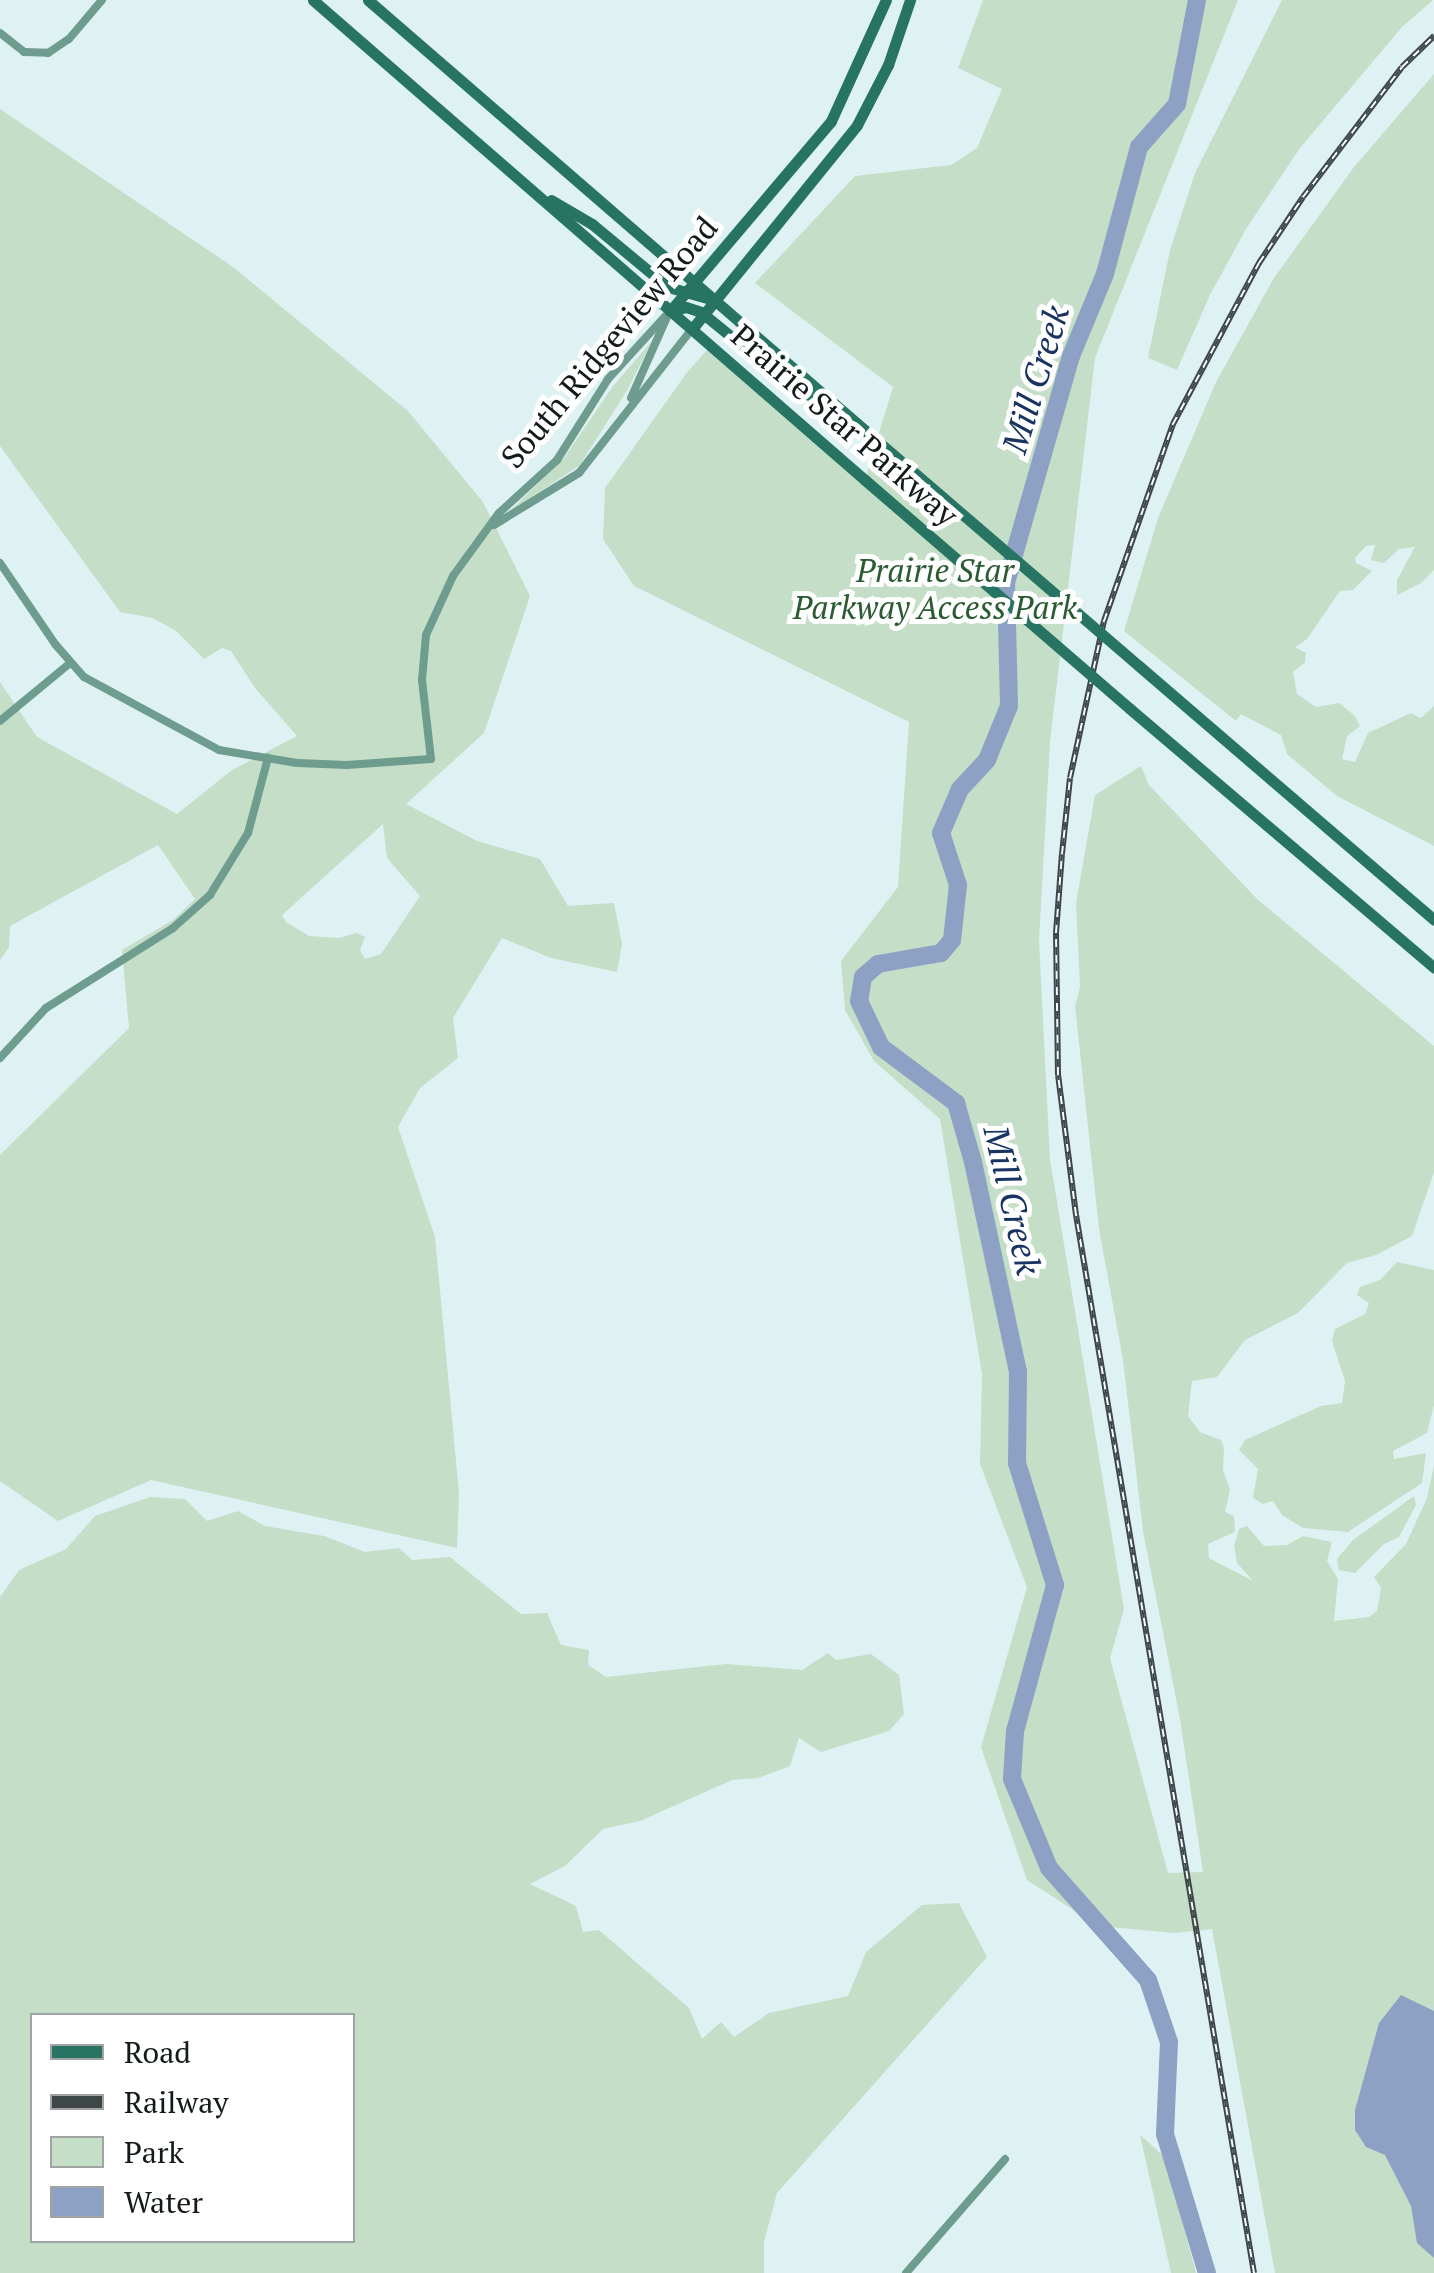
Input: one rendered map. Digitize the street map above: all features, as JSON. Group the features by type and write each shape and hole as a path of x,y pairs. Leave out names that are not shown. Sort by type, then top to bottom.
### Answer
{"main road":[{"name":"Prairie Star Parkway","path":"313,0 1434,968"},
{"name":"Prairie Star Parkway","path":"368,0 1434,920"},
{"name":"South Ridgeview Road","path":"670,311 678,292 693,282 831,121 886,0"},
{"name":"South Ridgeview Road","path":"692,329 701,312 856,125 888,65 910,0"},
{"path":"542,196 592,224 678,292 712,299"},
{"path":"668,260 678,292"},
{"path":"670,311 686,308 701,312 784,380 846,415"}],"street":[{"path":"0,33 32,54 48,53 69,39 102,0"},
{"path":"627,407 670,311"},
{"name":"South Ridgeview Road","path":"483,534 499,513 556,460 608,378 670,311"},
{"name":"South Ridgeview Road","path":"483,534 579,473 692,329"},
{"path":"0,563 70,663 96,686 218,750 346,765 430,759 422,680 426,635 453,576 483,534"},
{"path":"0,721 70,663"},
{"path":"0,1058 46,1008 173,928 210,894 248,833 268,758"},
{"path":"906,2273 1005,2159"}],"green space":[{"name":"Prairie Star Parkway Access Park","path":"983,0 1238,0 1095,358 1050,742 1039,940 1050,1159 1124,1609 1110,1658 1168,1873 1203,1872 1180,1719 1143,1531 1123,1360 1099,1229 1075,1006 1080,987 1076,903 1095,795 1141,766 1149,785 1257,899 1434,1046 1434,1172 1412,1236 1376,1255 1347,1263 1298,1313 1245,1340 1217,1377 1192,1381 1188,1416 1200,1432 1221,1440 1224,1448 1223,1470 1230,1490 1225,1512 1234,1516 1235,1532 1208,1544 1209,1558 1253,1581 1237,1563 1234,1546 1239,1529 1247,1526 1264,1546 1287,1545 1303,1536 1332,1542 1327,1561 1338,1579 1334,1621 1369,1617 1377,1611 1381,1588 1374,1577 1406,1544 1427,1498 1434,1466 1434,2273 1275,2273 1212,1929 1174,1933 1098,1926 1027,1880 981,1747 1027,1587 980,1464 982,1374 940,1119 874,1061 845,1010 841,961 898,887 909,722 634,586 603,539 605,488 688,371 711,346 865,479 893,387 755,283 855,176 951,165 977,148 1002,89 958,68"},
{"path":"1282,0 1433,0 1402,27 1300,148 1246,229 1210,295 1177,370 1148,358 1170,250 1195,173"},
{"path":"1434,74 1434,570 1421,583 1397,595 1397,580 1415,547 1399,549 1384,563 1371,560 1375,545 1366,546 1355,558 1356,563 1372,571 1353,590 1340,591 1307,639 1295,647 1306,653 1305,662 1293,672 1297,694 1316,707 1339,703 1355,716 1360,726 1347,736 1342,759 1355,762 1368,733 1411,713 1421,718 1434,706 1434,846 1337,796 1287,754 1281,735 1241,714 1236,721 1124,631 1158,518 1216,382 1274,278 1354,167"},
{"path":"0,109 233,267 408,411 483,502 530,596 484,733 406,804 477,841 540,859 568,906 614,903 622,944 617,972 551,958 502,938 453,1018 458,1058 420,1088 398,1127 435,1237 459,1493 457,1548 151,1480 58,1521 0,1481 0,1155 129,1028 122,950 173,920 195,899 158,845 10,926 9,947 0,960 0,682 37,737 177,814 232,770 297,736 255,688 231,651 222,648 204,659 176,631 153,618 120,612 0,446","holes":["383,824 387,858 420,896 381,954 365,959 360,950 365,937 356,933 339,938 309,936 286,922 282,915"]},
{"path":"652,341 628,389 580,465 508,513 564,458 613,386"},
{"path":"1397,1262 1434,1270 1434,1405 1427,1433 1393,1451 1394,1459 1426,1453 1422,1483 1348,1532 1303,1528 1282,1515 1273,1501 1263,1504 1253,1498 1258,1469 1239,1450 1245,1440 1321,1406 1342,1403 1345,1381 1332,1341 1335,1329 1365,1314 1369,1303 1357,1295 1360,1287 1380,1280"},
{"path":"1414,1496 1416,1505 1399,1537 1384,1544 1355,1573 1339,1570 1337,1559 1353,1540"},
{"path":"150,1497 185,1499 207,1521 238,1511 265,1526 324,1536 365,1552 399,1548 412,1560 450,1557 521,1614 547,1613 561,1645 589,1650 588,1665 606,1677 726,1664 802,1670 828,1653 836,1660 871,1654 899,1675 904,1714 889,1731 821,1752 799,1738 790,1766 758,1778 732,1780 640,1821 603,1829 565,1866 530,1884 576,1906 583,1932 599,1930 689,2008 702,2039 721,2022 734,2037 769,2013 848,1996 866,1952 922,1905 959,1903 987,1957 777,2193 764,2242 764,2273 0,2273 0,1597 19,1570 66,1549 95,1516"},
{"path":"1140,2135 1165,2157 1196,2273 1171,2273"}],"water":[{"path":"1401,1995 1434,2011 1434,2258 1417,2243 1411,2206 1385,2155 1366,2147 1355,2130 1355,2110 1379,2023"}],"waterway":[{"name":"Mill Creek","path":"1197,0 1177,104 1139,147 1105,274 1071,356 1006,582 1009,706 987,760 960,789 941,833 958,885 952,940 941,953 878,964 863,977 859,1001 881,1047 956,1103 973,1162 1018,1372 1017,1463 1055,1585 1015,1731 1012,1779 1049,1868 1148,1980 1169,2042 1165,2134 1207,2273"}],"railway":[{"path":"1254,2273 1076,1215 1058,1075 1056,933 1062,854 1070,778 1104,621 1173,424 1259,263 1303,197 1402,67 1434,36"}]}
